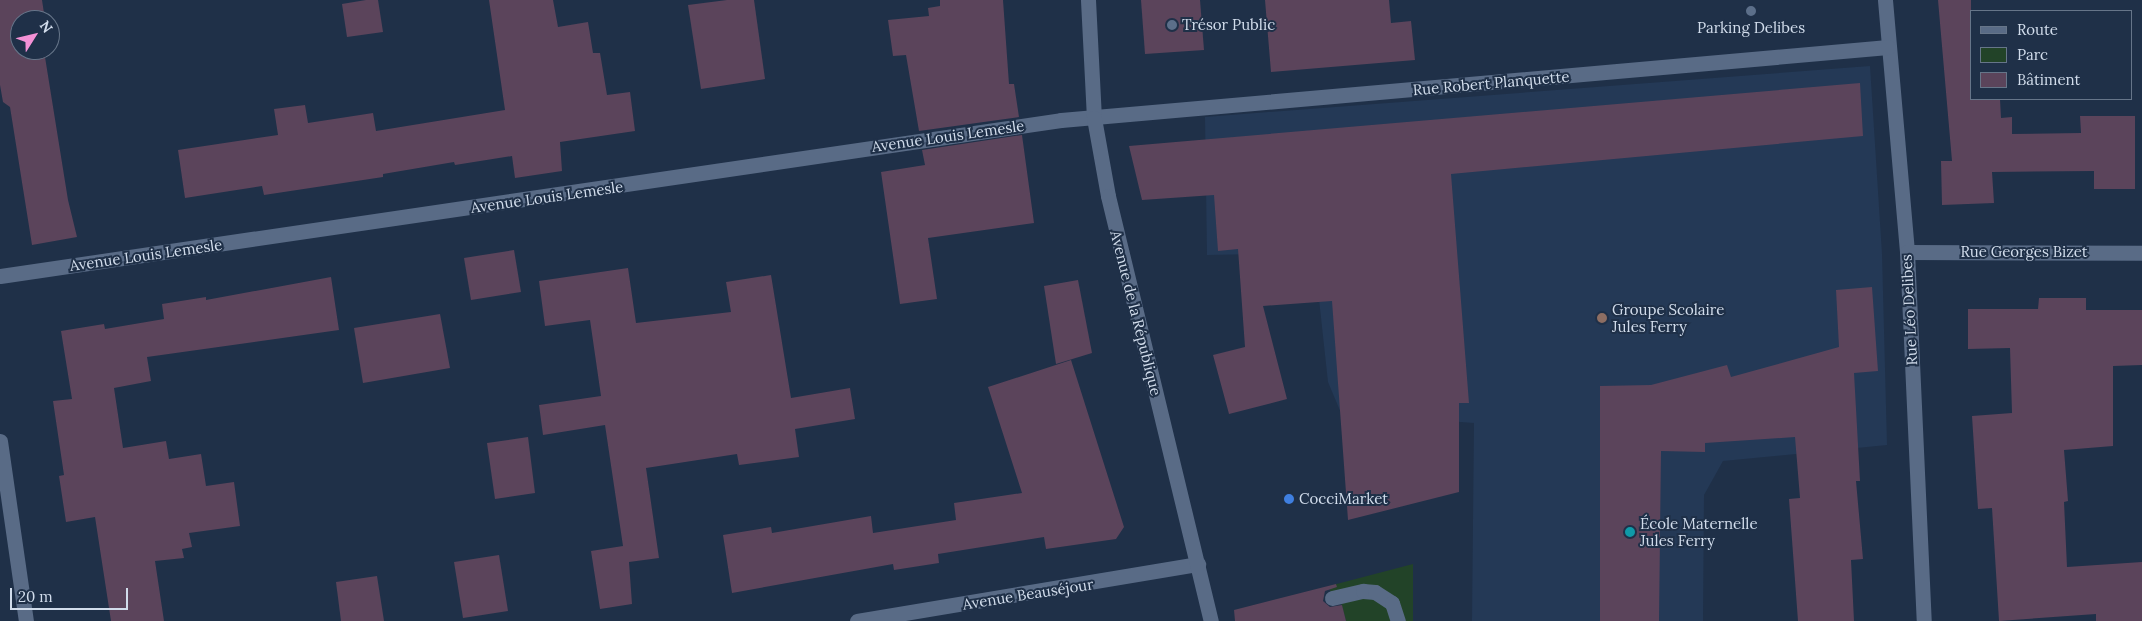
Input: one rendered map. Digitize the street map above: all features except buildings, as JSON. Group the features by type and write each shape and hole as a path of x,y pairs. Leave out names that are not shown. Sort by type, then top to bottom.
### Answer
{"street":[{"name":"Avenue de la République","path":"1088,0 1094,118 1108,196 1211,621"},
{"name":"Rue Léo Delibes","path":"1885,0 1906,252 1924,621"},
{"name":"Rue Robert Planquette","path":"1094,118 1888,47"},
{"name":"Avenue Louis Lemesle","path":"0,276 593,191 957,133 1094,118"},
{"name":"Rue Georges Bizet","path":"1906,252 2142,253"},
{"path":"0,441 26,621"},
{"name":"Avenue Beauséjour","path":"857,621 1198,564"},
{"path":"1332,598 1362,591 1374,592 1392,603 1398,621"}],"shaded area":[{"name":"Groupe Scolaire Jules Ferry","path":"1870,66 1882,254 1887,445 1723,461 1704,495 1703,621 1472,621 1474,423 1341,413 1328,382 1314,253 1207,255 1205,117"}],"green space":[{"path":"1413,564 1413,621 1346,621 1340,599 1332,598 1329,586"}],"place":[{"name":"Parking Delibes","path":"1751,11"},
{"name":"Trésor Public","path":"1172,25"},
{"name":"Groupe Scolaire Jules Ferry","path":"1602,318"},
{"name":"CocciMarket","path":"1289,499"},
{"name":"École Maternelle Jules Ferry","path":"1630,532"}]}
